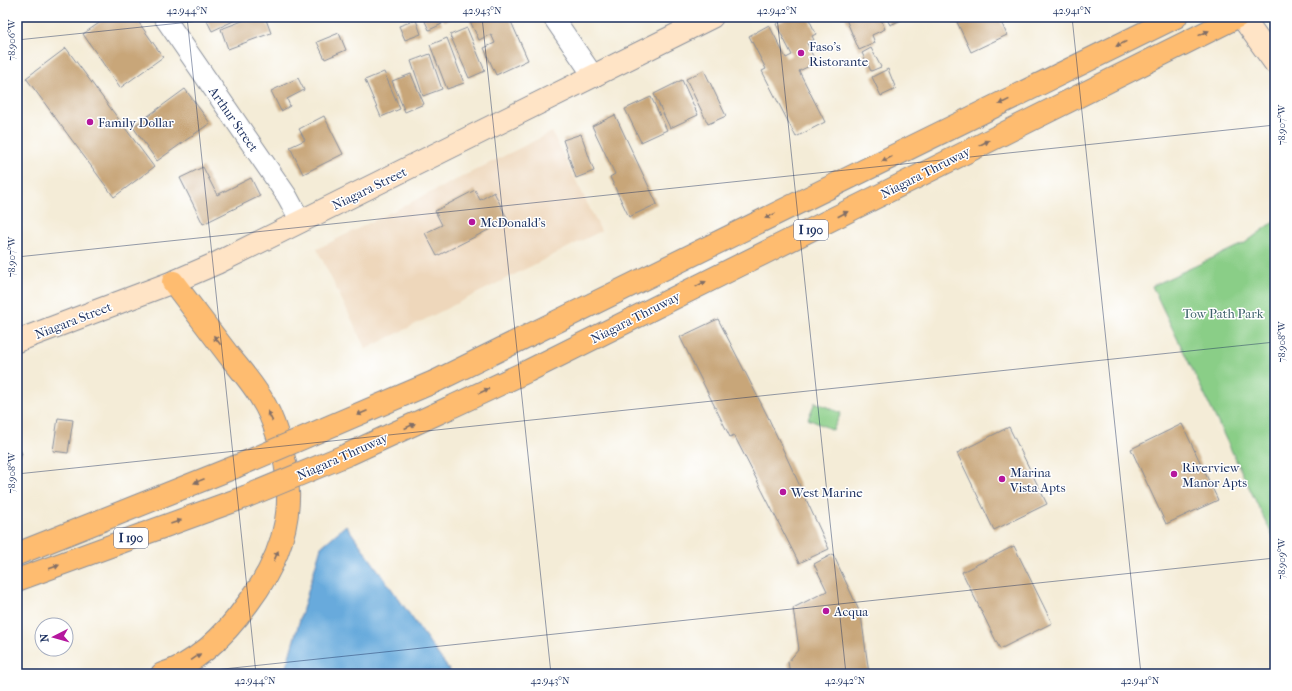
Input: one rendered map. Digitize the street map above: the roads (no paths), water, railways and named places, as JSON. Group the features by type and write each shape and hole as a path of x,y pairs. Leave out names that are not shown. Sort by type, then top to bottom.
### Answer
{"highway":[{"name":"I 190","path":"17,554 235,467 436,381 1176,17"},
{"name":"Niagara Thruway","path":"17,580 245,497 349,454 449,408 528,371 1237,17"},
{"path":"162,674 195,658 211,646 240,615 253,597 281,544 288,510 289,490 282,446 265,404 248,379 173,282"}],"main road":[{"name":"Niagara Street","path":"17,341 173,282 216,263 712,17"},
{"path":"1242,17 1275,63"}],"street":[{"name":"Arthur Street","path":"164,17 287,196 301,222"},
{"path":"553,17 594,76"}],"water":[{"path":"346,525 452,674 289,674 286,667 321,547"}],"place":[{"name":"Faso's Ristorante","path":"801,53"},
{"name":"Family Dollar","path":"90,122"},
{"name":"McDonald's","path":"472,222"},
{"name":"Riverview Manor Apts","path":"1174,474"},
{"name":"Marina Vista Apts","path":"1002,479"},
{"name":"West Marine","path":"783,492"},
{"name":"Acqua","path":"826,611"}],"park label":[{"name":"Tow Path Park","path":"1223,313"}]}
